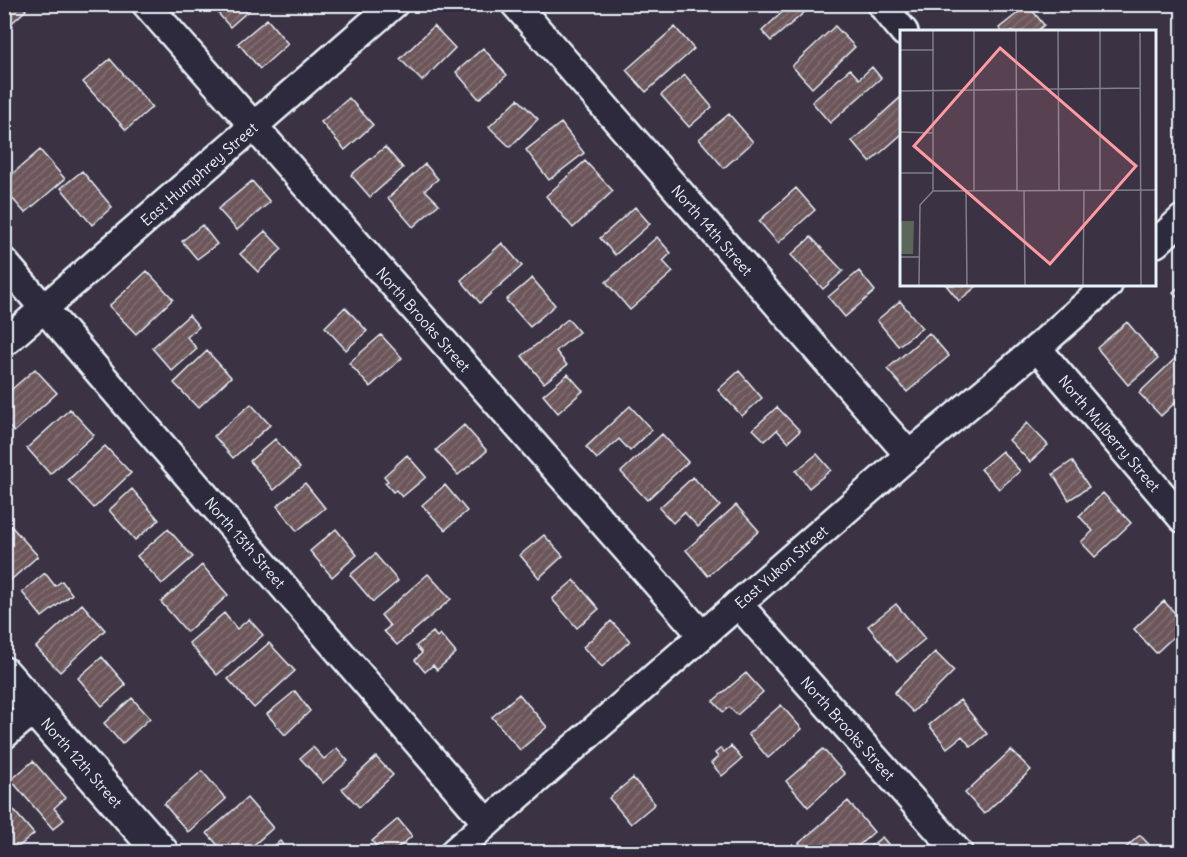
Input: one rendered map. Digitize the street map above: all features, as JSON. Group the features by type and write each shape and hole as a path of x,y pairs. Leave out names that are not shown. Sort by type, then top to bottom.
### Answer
{"street":[{"name":"North Brooks Street","path":"146,4 702,635"},
{"name":"East Humphrey Street","path":"4,344 394,4"},
{"name":"North 14th Street","path":"515,4 909,454"},
{"path":"881,4 902,30"},
{"path":"1157,241 1182,219"},
{"name":"North 13th Street","path":"4,262 488,823"},
{"name":"East Yukon Street","path":"454,852 909,454 1037,348 1107,286"},
{"name":"North Mulberry Street","path":"1037,348 1182,518"},
{"name":"North Brooks Street","path":"738,604 958,852"},
{"name":"North 12th Street","path":"4,674 161,852"},
{"path":"4,735 35,709"}],"building":[{"path":"4,4 21,4 26,10 4,30"},
{"path":"210,4 254,4 255,5 230,27"},
{"path":"791,4 814,4 771,41 762,31"},
{"path":"1028,5 1044,25 1038,30 1000,30 999,28"},
{"path":"267,19 288,44 260,69 238,43"},
{"path":"434,26 455,48 422,81 400,59"},
{"path":"835,26 855,47 812,88 792,66"},
{"path":"675,27 694,49 646,92 626,70"},
{"path":"483,48 507,75 479,99 456,72"},
{"path":"110,59 152,107 126,130 83,82"},
{"path":"872,67 881,78 830,123 812,102 850,69 859,79"},
{"path":"685,75 712,107 689,127 661,95"},
{"path":"349,98 373,125 345,150 321,122"},
{"path":"900,98 900,136 870,162 852,141"},
{"path":"518,99 538,119 510,147 489,127"},
{"path":"729,114 753,142 724,168 699,139"},
{"path":"561,123 584,153 549,180 526,150"},
{"path":"385,147 403,168 370,197 351,175"},
{"path":"40,150 65,179 25,213 4,189 4,181"},
{"path":"585,161 613,191 573,228 546,196"},
{"path":"425,164 438,179 425,190 439,204 413,227 388,198"},
{"path":"82,171 112,207 92,225 61,188"},
{"path":"252,181 270,202 237,230 218,209"},
{"path":"796,188 815,210 778,243 759,221"},
{"path":"635,207 650,224 615,255 600,238"},
{"path":"202,225 217,244 197,259 182,241"},
{"path":"265,231 282,249 258,272 240,254"},
{"path":"657,237 671,253 663,261 673,272 630,310 606,282"},
{"path":"811,237 843,271 823,289 791,255"},
{"path":"502,243 522,266 480,303 461,280"},
{"path":"147,271 173,299 136,334 109,306"},
{"path":"859,271 875,291 845,317 828,297"},
{"path":"532,278 555,305 530,327 506,300"},
{"path":"1182,284 1182,303 1173,292"},
{"path":"947,286 977,286 959,301"},
{"path":"900,301 922,328 898,346 877,320"},
{"path":"345,307 367,331 346,350 325,327"},
{"path":"189,315 199,327 187,337 197,349 172,371 152,348"},
{"path":"568,319 579,332 556,351 567,365 544,383 522,356"},
{"path":"1127,322 1158,359 1128,385 1097,348"},
{"path":"929,333 949,356 907,392 887,369"},
{"path":"381,335 402,358 370,387 349,363"},
{"path":"207,351 231,377 198,408 174,383"},
{"path":"1182,352 1182,396 1161,416 1139,393"},
{"path":"35,369 57,393 14,432 4,422 4,396"},
{"path":"739,371 762,398 742,416 718,390"},
{"path":"568,374 583,391 558,413 543,395"},
{"path":"251,404 270,425 233,458 214,436"},
{"path":"630,406 652,430 630,451 619,439 597,459 586,447"},
{"path":"777,407 800,431 788,442 777,430 765,441 753,429"},
{"path":"70,409 94,435 50,474 27,448"},
{"path":"1027,423 1048,445 1030,462 1009,440"},
{"path":"464,425 487,451 458,475 436,450"},
{"path":"662,434 688,462 647,500 621,472"},
{"path":"275,439 300,468 274,490 250,461"},
{"path":"105,446 131,473 94,508 68,480"},
{"path":"1002,451 1020,471 999,489 981,469"},
{"path":"817,454 831,470 809,488 796,471"},
{"path":"407,455 426,477 402,497 396,490 393,492 385,483 388,481 384,476"},
{"path":"1072,461 1089,487 1069,500 1053,474"},
{"path":"693,477 720,506 698,527 684,512 673,523 659,508"},
{"path":"305,483 325,508 297,531 277,506"},
{"path":"445,485 467,511 445,530 422,505"},
{"path":"132,489 159,520 135,540 109,510"},
{"path":"1103,493 1131,523 1095,557 1081,542 1093,531 1079,516"},
{"path":"736,505 759,531 708,576 686,550"},
{"path":"11,526 38,556 4,586 4,532"},
{"path":"168,529 193,557 162,584 137,556"},
{"path":"336,529 357,555 332,577 310,551"},
{"path":"544,535 563,556 539,578 520,555"},
{"path":"375,554 398,581 373,602 350,575"},
{"path":"202,565 228,595 187,632 161,602"},
{"path":"45,573 55,586 62,581 72,594 42,617 22,592"},
{"path":"428,574 451,599 397,645 384,631 390,626 381,615"},
{"path":"574,580 599,609 577,628 552,599"},
{"path":"1164,601 1182,621 1182,629 1156,653 1134,629"},
{"path":"82,604 105,630 60,672 36,647"},
{"path":"896,604 925,639 897,662 868,626"},
{"path":"224,613 237,629 249,619 263,635 217,675 189,643"},
{"path":"611,621 630,641 602,667 583,647"},
{"path":"433,632 437,637 440,634 456,653 437,670 433,665 425,672 415,660 422,653 416,646"},
{"path":"269,643 295,671 254,708 228,679"},
{"path":"935,652 954,671 913,712 894,693"},
{"path":"102,657 126,685 102,706 78,678"},
{"path":"746,673 763,692 737,715 729,707 723,712 713,701"},
{"path":"295,691 310,711 285,735 267,714"},
{"path":"519,694 547,727 520,750 492,717"},
{"path":"132,698 150,718 122,744 104,723"},
{"path":"960,700 987,734 971,747 962,736 947,748 929,725"},
{"path":"781,705 802,729 768,758 748,734"},
{"path":"731,746 742,759 722,776 711,763 718,757 715,753 721,748 724,752"},
{"path":"313,747 324,759 337,748 348,761 323,783 300,758"},
{"path":"823,749 845,774 808,807 786,781"},
{"path":"1011,750 1031,770 984,814 965,793"},
{"path":"376,757 393,775 359,807 342,789"},
{"path":"33,761 65,798 54,808 64,820 53,829 11,780"},
{"path":"202,771 226,799 188,832 164,804"},
{"path":"633,778 655,804 631,824 609,798"},
{"path":"247,798 273,828 246,852 224,852 207,833"},
{"path":"4,799 34,834 12,852 4,852"},
{"path":"848,801 874,832 851,852 807,852 799,843"},
{"path":"398,819 412,836 393,852 382,852 372,841"},
{"path":"1140,835 1156,852 1121,852"},
{"path":"882,837 895,852 863,852"},
{"path":"280,841 290,852 267,852"},
{"path":"561,845 567,852 551,852"}]}
